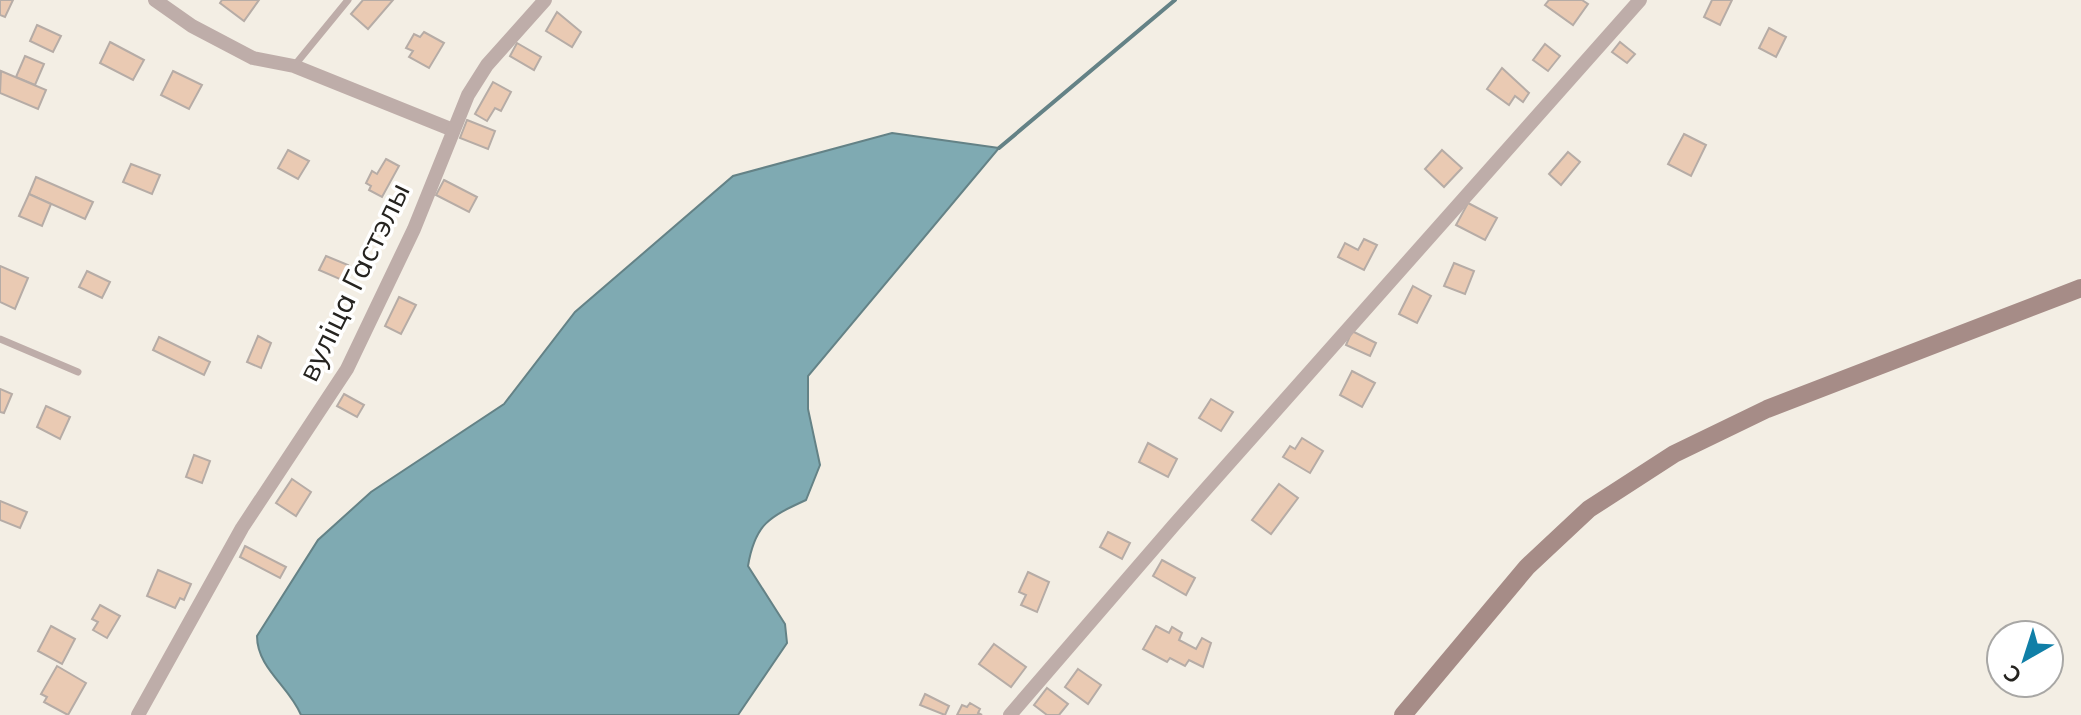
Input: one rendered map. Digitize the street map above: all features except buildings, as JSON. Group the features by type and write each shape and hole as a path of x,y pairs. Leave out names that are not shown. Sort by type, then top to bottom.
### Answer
{"street":[{"path":"155,0 192,26 253,58 294,66 453,130"},
{"name":"вуліца Гастэлы","path":"138,715 242,528 347,369 414,229 468,95 487,65 545,0"},
{"path":"1010,715 1194,501 1640,0"},
{"path":"1403,715 1527,567 1589,509 1674,454 1767,409 2081,288"}],"lane":[{"path":"294,66 348,0"},
{"path":"0,339 78,372"}],"water":[{"path":"892,133 999,148 808,376 808,409 820,465 806,500 773,517 760,531 748,566 785,624 787,643 738,715 301,715 262,658 257,636 318,540 371,492 504,404 575,312 733,176"}],"waterway":[{"path":"999,148 1175,0"}]}
